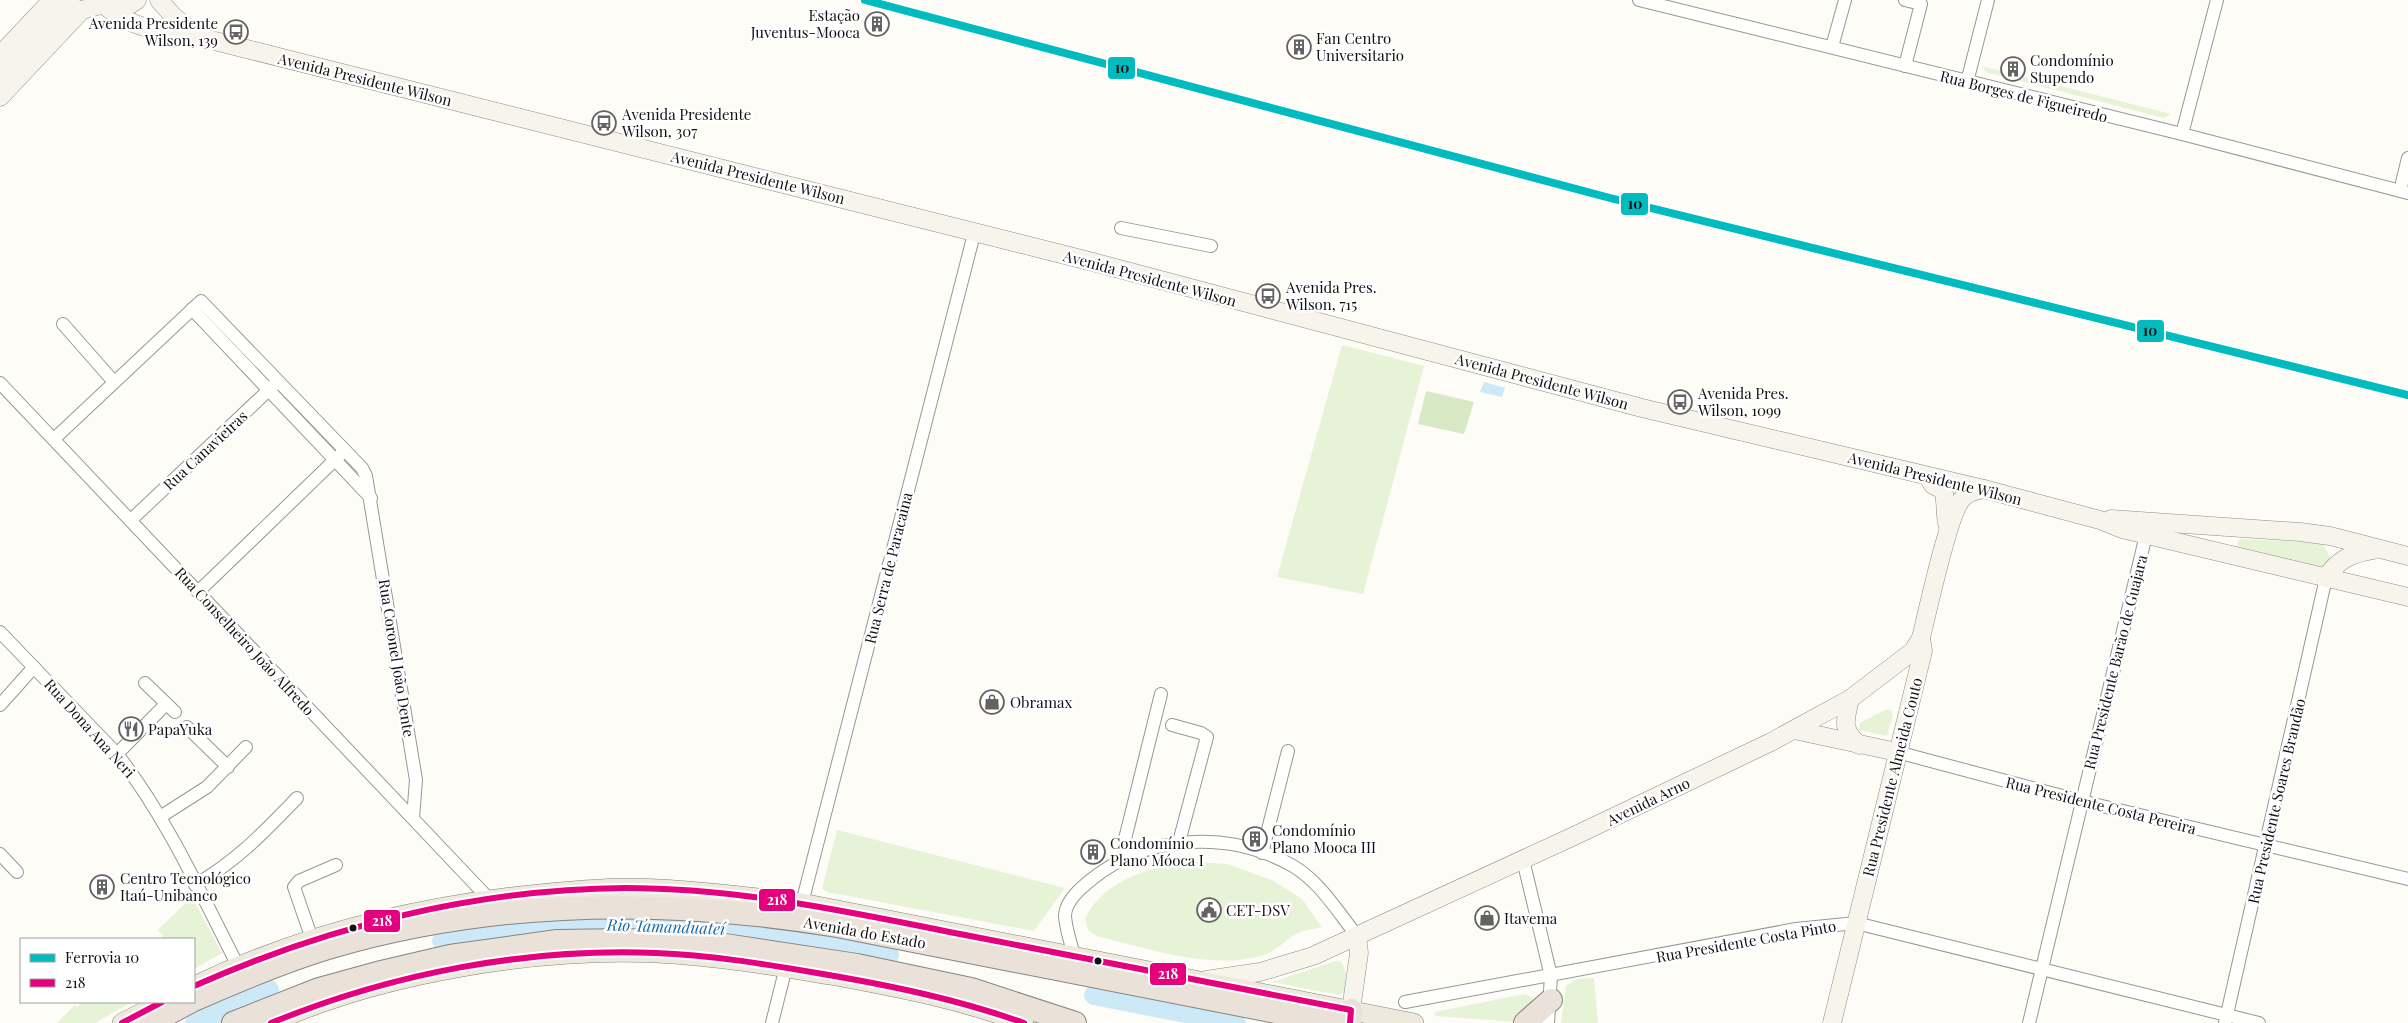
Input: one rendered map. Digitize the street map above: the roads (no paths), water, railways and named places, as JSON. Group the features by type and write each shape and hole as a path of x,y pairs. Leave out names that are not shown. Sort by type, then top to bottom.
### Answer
{"highway":[{"name":"Avenida do Estado","path":"195,1000 327,948 433,923 537,910 635,906 770,915 818,923 1332,1023"},
{"path":"233,1023 319,990 377,973 450,956 557,941 625,940 725,945 857,965 971,989 1075,1023"},
{"path":"1524,1023 1551,1000"},
{"path":"151,1023 188,1003"}],"main road":[{"path":"0,55 52,0"},
{"path":"0,75 77,3 102,2 125,8 137,0"},
{"name":"Avenida Presidente Wilson","path":"159,0 174,17 199,37"},
{"name":"Avenida Presidente Wilson","path":"102,2 124,19 140,25 199,37 834,196 974,234 1112,267 1642,408 1984,489 2100,520 2117,528 2408,597"},
{"path":"0,97 77,3"},
{"name":"Rua Presidente Almeida Couto","path":"1926,476 1933,485 1943,490 1945,517 1949,531"},
{"name":"Rua Presidente Almeida Couto","path":"1832,1023 1923,651 1921,638 1949,531 1955,511 1962,498 1984,489"},
{"name":"Avenida Presidente Wilson","path":"2100,520 2123,519 2300,532 2330,536 2376,550 2408,556"},
{"path":"2330,536 2339,554 2339,563"},
{"path":"2326,578 2339,563 2357,553 2376,550"},
{"name":"Avenida Arno","path":"1200,980 1240,976 1284,966 1357,936 1523,860 1794,730 1850,699 1913,650 1921,638"},
{"path":"1850,699 1845,725 1850,737 1859,745"},
{"name":"Rua Presidente Costa Pereira","path":"1794,730 1897,752"},
{"name":"Avenida do Estado","path":"195,986 238,966 312,939 344,929 417,912 490,900 583,889 628,888 722,894 802,903 1200,980 1350,1017 1414,1023"},
{"path":"1350,1017 1359,953 1357,936"},
{"path":"272,1023 304,1009 367,988 445,970 518,959 590,954 654,953 715,957 786,967 940,996 1024,1023"},
{"path":"122,1023 160,1003"}],"street":[{"name":"Rua Borges de Figueiredo","path":"1640,0 1662,3 1832,48 2182,134 2404,192"},
{"path":"1832,48 1844,0"},
{"path":"1904,66 1921,4 1905,0"},
{"path":"1967,82 1988,0"},
{"path":"2182,134 2216,0"},
{"path":"2404,192 2408,158"},
{"path":"1121,228 1211,246"},
{"name":"Rua Serra de Paracaina","path":"802,903 974,234"},
{"name":"Rua Coronel João Dente","path":"192,309 199,302 203,302 362,468 371,498 416,780 413,818"},
{"path":"54,439 192,309 371,498"},
{"path":"63,324 114,382"},
{"name":"Rua Canavieiras","path":"131,520 279,380"},
{"name":"Rua Conselheiro João Alfredo","path":"0,383 490,900"},
{"path":"199,591 345,450"},
{"name":"Rua Presidente Barão de Guajara","path":"2029,1023 2146,535"},
{"name":"Rua Presidente Soares Brandão","path":"2226,1019 2267,846 2326,578"},
{"name":"Rua Dona Ana Neri","path":"0,632 117,754 145,791 238,966"},
{"path":"0,705 34,667"},
{"path":"117,754 170,708 145,683"},
{"path":"1126,857 1124,843 1161,694"},
{"path":"1172,725 1201,733 1206,737 1179,842"},
{"path":"187,727 228,766"},
{"path":"160,817 194,797 246,747"},
{"path":"1262,853 1288,751"},
{"name":"Rua Presidente Costa Pereira","path":"1897,752 2081,801 2408,880"},
{"path":"196,885 224,868 244,852 297,798"},
{"path":"1074,956 1065,914 1070,901 1085,884 1107,867 1126,857 1154,846 1179,842 1224,844 1262,853 1293,867 1318,886 1357,936"},
{"path":"0,854 17,872"},
{"path":"1523,860 1551,976 1551,1000 1548,1023"},
{"path":"312,939 294,886 336,865"},
{"name":"Rua Presidente Costa Pinto","path":"1405,1002 1796,929 1856,923 2042,969 2226,1019 2259,1023"},
{"path":"772,1023 786,967"}],"water":[{"path":"1484,382 1505,388 1502,397 1480,392"}],"waterway":[{"name":"Rio Tamanduateí","path":"442,941 490,931 615,923 688,925 791,935 889,955"},
{"name":"Rio Tamanduateí","path":"195,1023 269,990"},
{"name":"Rio Tamanduateí","path":"1094,995 1236,1023"}],"rail line":[{"name":"10","path":"865,0 1610,198 2408,395"}],"place":[{"name":"Estação Juventus-Mooca","path":"877,24"},
{"name":"Avenida Presidente Wilson, 139","path":"236,32"},
{"name":"Fan Centro Universitario","path":"1299,47"},
{"name":"Condomínio Stupendo","path":"2013,69"},
{"name":"Avenida Presidente Wilson, 307","path":"604,123"},
{"name":"Avenida Pres. Wilson, 715","path":"1268,296"},
{"name":"Avenida Pres. Wilson, 1099","path":"1680,402"},
{"name":"Obramax","path":"992,702"},
{"name":"PapaYuka","path":"131,729"},
{"name":"Condomínio Plano Mooca III","path":"1255,839"},
{"name":"Condomínio Plano Móoca I","path":"1093,852"},
{"name":"Centro Tecnológico Itaú-Unibanco","path":"102,887"},
{"name":"CET-DSV","path":"1209,910"},
{"name":"Itavema","path":"1487,918"}]}
